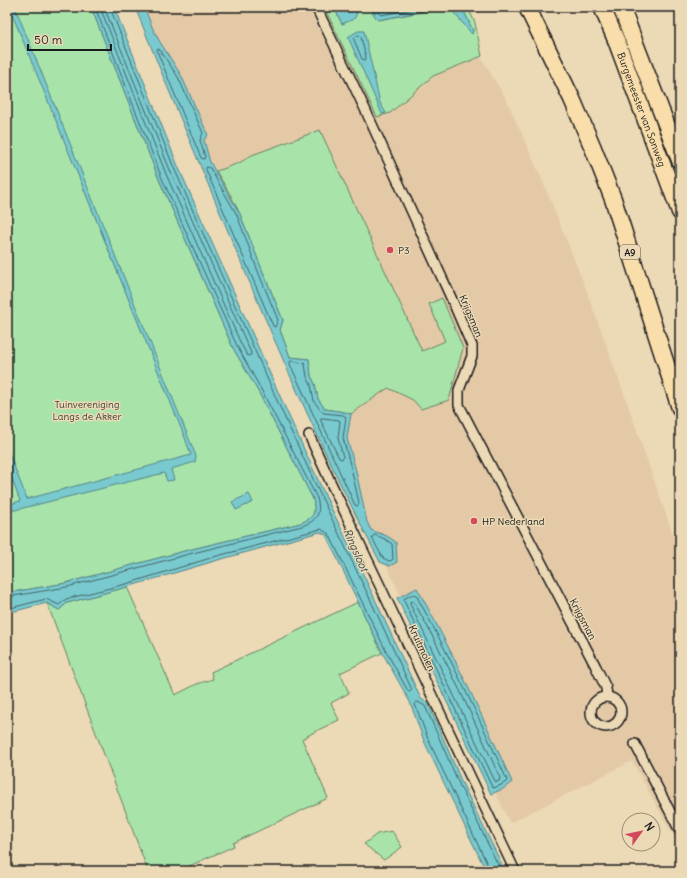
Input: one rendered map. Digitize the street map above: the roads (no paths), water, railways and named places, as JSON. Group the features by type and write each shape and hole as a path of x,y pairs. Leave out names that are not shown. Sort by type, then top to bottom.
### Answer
{"highway":[{"name":"A9","path":"527,7 572,99 613,199 680,408"},
{"name":"Burgemeester van Sonweg","path":"602,7 616,40 680,212"},
{"name":"Burgemeester van Sonweg","path":"621,7 680,160"}],"street":[{"name":"Krijgsman","path":"316,7 366,109 472,346 472,356 459,390 459,405 596,667 606,688 607,697"},
{"name":"Kruitmolen","path":"309,435 516,871"},
{"path":"635,744 680,831"}],"water":[{"path":"9,7 15,7 196,456 195,462 171,469 174,480 167,481 164,473 7,512 7,505 20,501 7,466 7,448 27,499 191,455"},
{"path":"91,7 114,7 178,166 283,403 421,699 428,703 463,785 505,871 486,871 424,741 410,702 382,652 326,535 320,532 218,560 67,603 59,610 47,603 7,613 7,593 66,583 188,550 301,523 309,519 314,512 313,499 259,393 233,348 158,177"},
{"path":"135,7 144,7 160,42 181,75 208,135 204,140 210,162 240,214 283,320 280,330 290,357 309,359 311,376 315,384 318,399 325,409 351,414 347,438 367,522 371,530 387,536 396,542 397,562 390,566 380,562 360,524 306,410 271,333"},
{"path":"334,7 352,7 357,13 354,19 342,24"},
{"path":"378,7 445,7 378,20 372,12"},
{"path":"449,7 462,7 473,31 472,34"},
{"path":"358,31 364,31 380,103 386,113 382,114 348,37"},
{"path":"249,494 253,502 236,510 232,502"},
{"path":"417,588 467,684 512,782 503,789 491,794 397,598"}],"place":[{"name":"P3","path":"390,250"},
{"name":"HP Nederland","path":"474,521"}],"park label":[{"name":"Tuinvereniging Langs de Akker","path":"87,410"}],"water label":[{"name":"Ringsloot","path":"356,550"}]}
